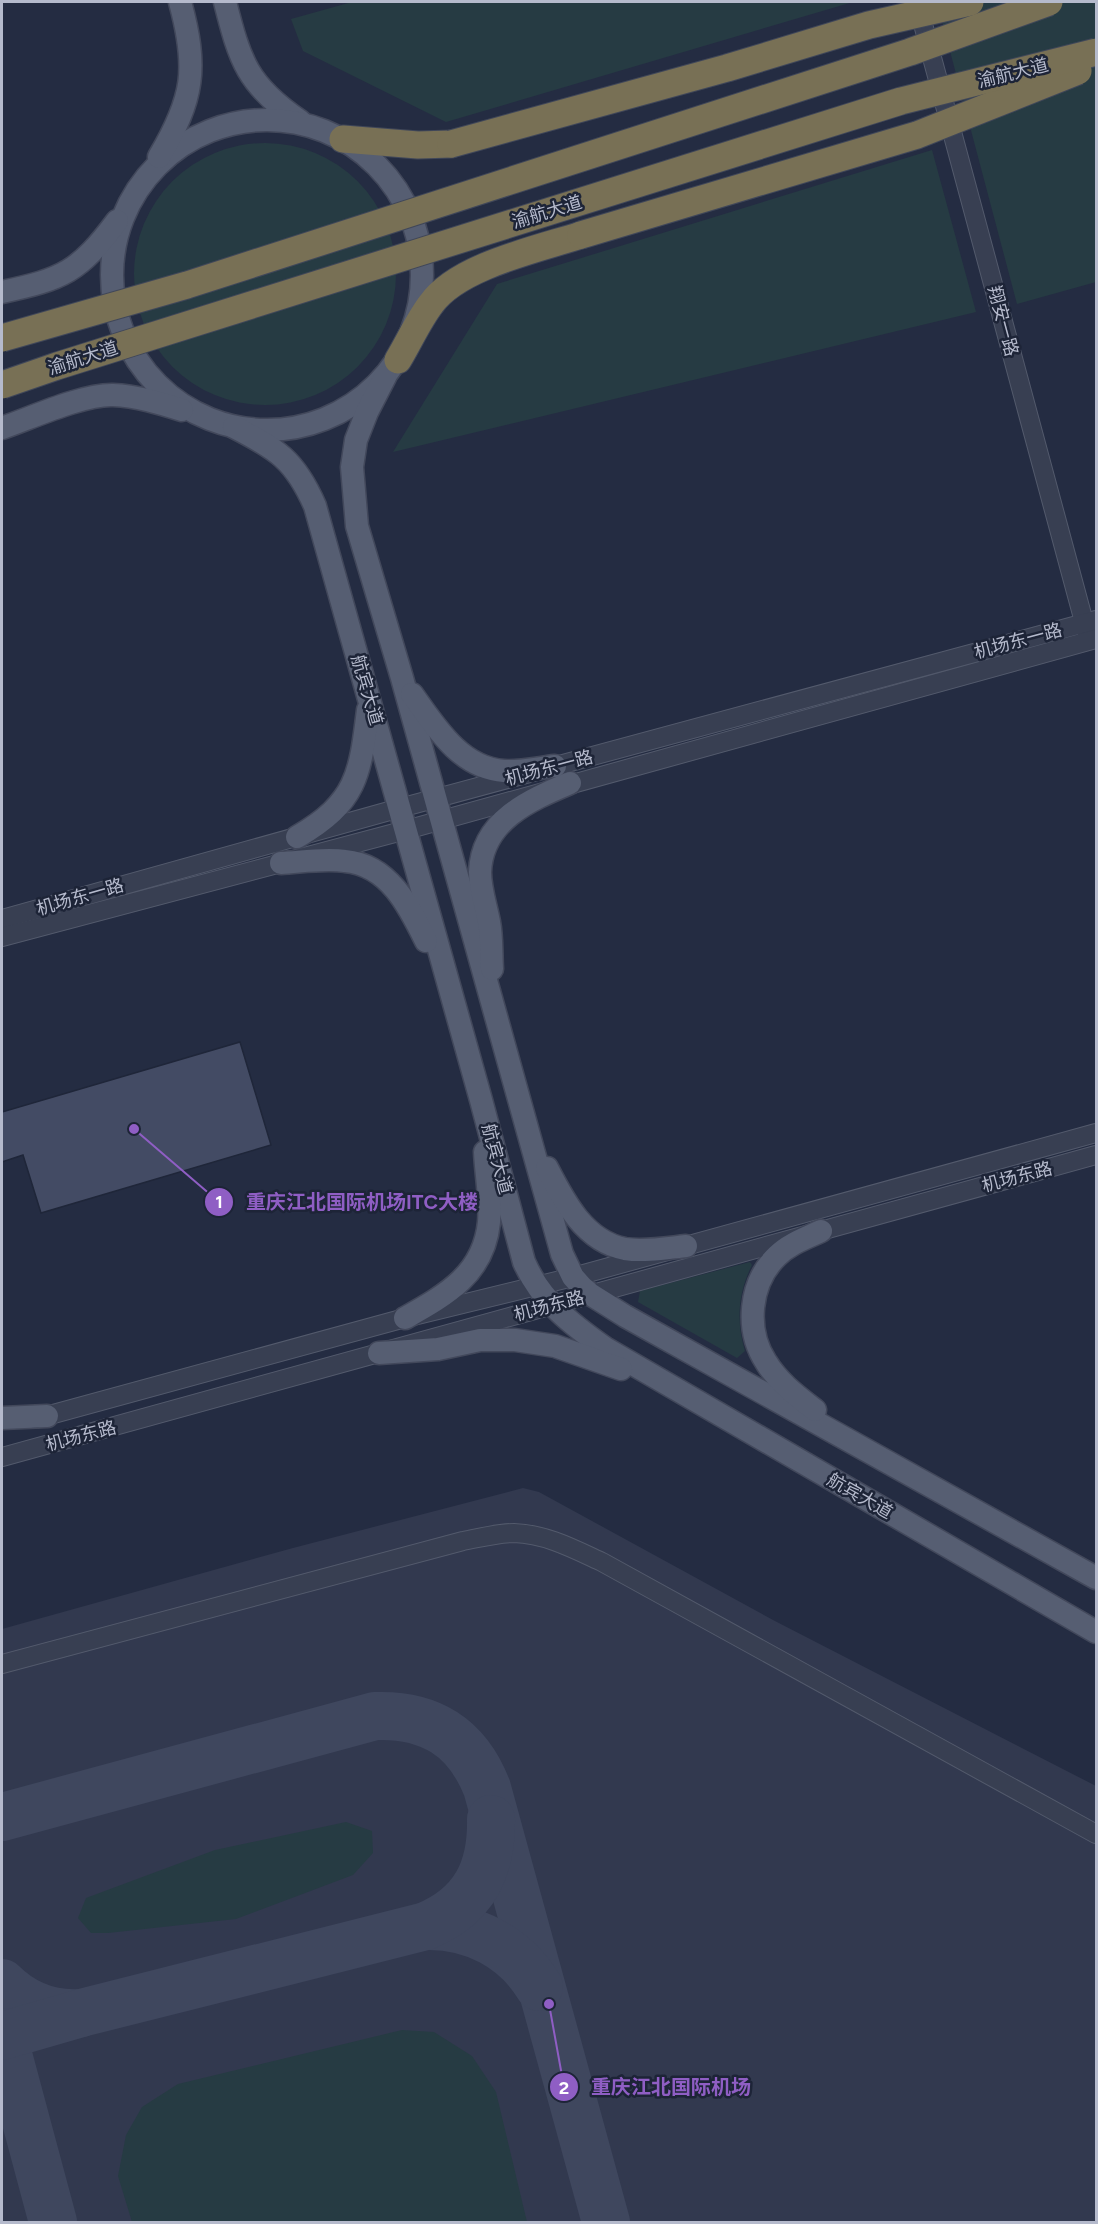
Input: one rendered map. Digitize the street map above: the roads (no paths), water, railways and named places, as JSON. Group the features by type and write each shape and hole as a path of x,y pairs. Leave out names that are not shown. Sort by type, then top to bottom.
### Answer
{"highway":[{"path":"343,139 418,145 451,144 727,68 869,25 970,2"},
{"path":"2,338 220,274 910,52 1049,2"},
{"name":"渝航大道","path":"2,385 890,105 1096,52"},
{"path":"391,369 431,303 445,289 484,267 581,235 917,135 1096,64"}],"main road":[{"path":"2,291 49,280 68,272 86,259 127,208 150,172 177,124 184,108 190,82 191,57 188,31 180,2"},
{"path":"225,2 235,42 246,67 259,88 274,104 303,124"},
{"path":"150,172 182,145 220,126 261,119 303,124"},
{"name":"航宾大道","path":"303,124 343,139 385,174 396,188 412,220 420,247 423,274 416,322 367,412 356,440 352,466 357,526 402,678 524,1125 562,1254 573,1277 590,1294 624,1316 1096,1578"},
{"path":"127,208 114,248 112,270 115,308 128,344 149,375 163,390 179,403 224,424"},
{"path":"2,428 92,397 112,395 150,401 224,424 273,431 315,423 353,405 391,369"},
{"name":"航宾大道","path":"224,424 281,454 306,485 315,507 524,1262 536,1287 551,1305 605,1348 1096,1632"},
{"path":"402,678 440,734 467,758 482,765 506,771 555,766"},
{"path":"297,837 321,823 347,796 361,763 369,700"},
{"path":"494,1009 490,924 480,870 483,855 489,840 514,810 529,800 570,783"},
{"path":"280,863 342,860 367,867 385,878 399,892 411,910 449,986"},
{"path":"481,1100 512,1184 517,1191 526,1192 532,1188 534,1158"},
{"path":"405,1318 456,1287 468,1275 484,1246 489,1220 481,1100"},
{"path":"524,1125 567,1204 590,1231 606,1242 625,1249 686,1246"},
{"path":"820,1231 790,1246 767,1267 754,1297 753,1330 765,1361 776,1376 855,1444"},
{"path":"379,1353 438,1349 480,1340 536,1342 577,1353 671,1386"},
{"path":"2,1418 47,1416"}],"street":[{"name":"翔安一路","path":"917,2 1091,631"},
{"name":"机场东一路","path":"2,937 406,830 438,809 555,766 1091,631"},
{"name":"机场东一路","path":"2,919 400,808 438,809 570,783 1091,631"},
{"name":"机场东路","path":"2,1428 405,1318 536,1287 1096,1133"},
{"name":"机场东路","path":"2,1457 1096,1155"},
{"path":"2,1664 463,1541 513,1533 536,1536 560,1542 602,1562 1096,1834"}],"place":[{"name":"重庆江北国际机场ITC大楼","path":"134,1129"},
{"name":"重庆江北国际机场","path":"549,2004"}]}
